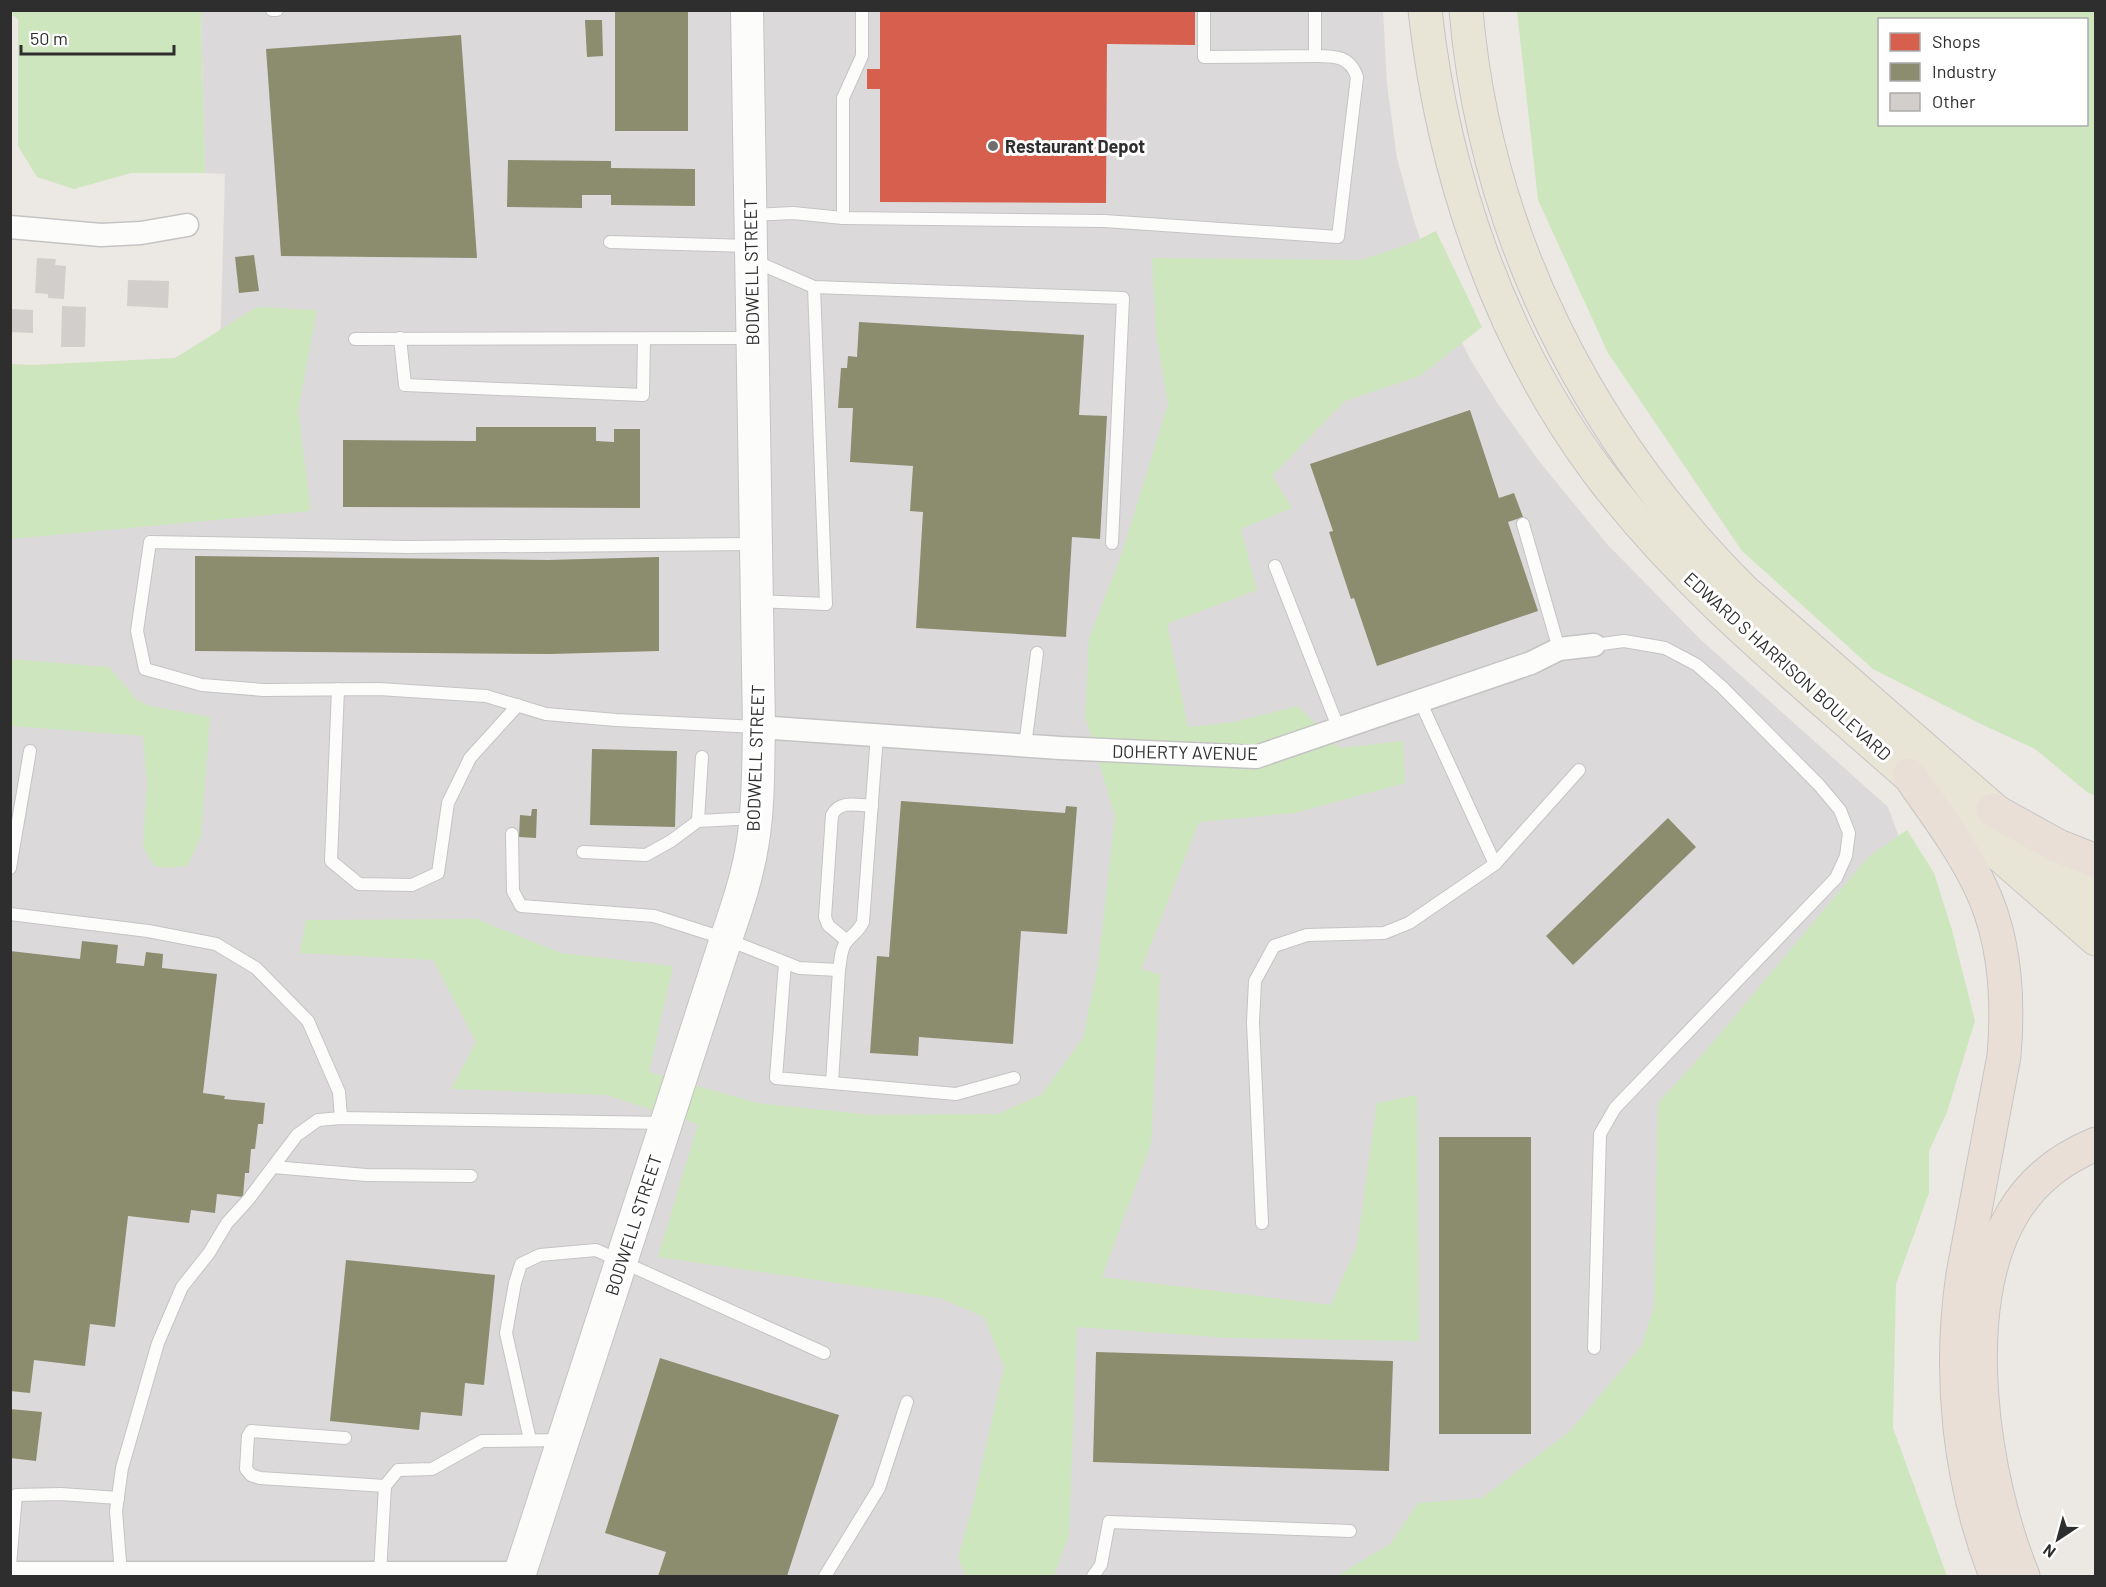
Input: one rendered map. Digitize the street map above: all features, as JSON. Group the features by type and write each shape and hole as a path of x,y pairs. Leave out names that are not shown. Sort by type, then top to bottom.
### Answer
{"highway":[{"path":"1909,775 1952,837 1986,899 1997,938 2005,986 2004,1056 1959,1300 1956,1357 1956,1389 1966,1473 1983,1538 1996,1576"},
{"path":"1993,810 2058,846 2096,861"},
{"path":"2023,1576 2002,1516 1990,1469 1985,1437 1981,1366 1986,1287 2001,1236 2013,1212 2029,1190 2046,1173 2066,1159 2096,1144"}],"main road":[{"name":"EDWARD S HARRISON BOULEVARD","path":"1425,10 1431,65 1442,117 1465,206 1491,278 1522,345 1557,409 1597,470 1643,528 1693,583 1746,633 2096,939"},
{"name":"EDWARD S HARRISON BOULEVARD","path":"1466,10 1468,42 1480,116 1498,186 1522,256 1568,357 1625,452 1693,538 1745,592 2096,899"}],"street":[{"name":"BODWELL STREET","path":"520,1575 726,939 748,866 756,818 759,727 747,10"},
{"path":"10,227 101,235 141,233 187,225"},
{"name":"DOHERTY AVENUE","path":"759,727 1025,746 1256,757 1338,727 1531,663 1559,650 1594,645"},
{"path":"10,1573 520,1575"}],"lane":[{"path":"272,10 277,10"},
{"path":"843,218 843,98 862,56 862,10"},
{"path":"750,215 793,213 843,218 1104,221 1338,237 1357,77 1354,69 1346,60 1337,56 1204,57 1204,10"},
{"path":"1315,10 1315,56"},
{"path":"610,242 751,253 814,287 1123,298 1112,543"},
{"path":"756,601 826,604 814,287"},
{"path":"400,338 405,385 643,395 644,339"},
{"path":"355,339 752,338"},
{"path":"1523,524 1559,650"},
{"path":"755,544 407,547 150,542 137,631 145,669 202,685 264,690 379,689 486,696 546,714 759,727"},
{"path":"1275,566 1338,727"},
{"path":"1594,645 1624,641 1665,648 1697,665 1722,687 1819,785 1840,810 1849,833 1846,856 1836,878 1615,1108 1600,1134 1594,1348"},
{"path":"1025,746 1037,653"},
{"path":"338,689 332,861 359,884 412,885 438,873 448,803 470,758 518,705"},
{"path":"1420,701 1495,864"},
{"path":"832,1083 839,970 843,948 847,941 859,931 863,922 876,735"},
{"path":"10,868 30,751"},
{"path":"698,821 702,757"},
{"path":"1262,1223 1253,1022 1255,981 1274,946 1307,935 1384,933 1409,923 1495,864 1579,770"},
{"path":"847,941 828,925 825,917 832,815 836,808 844,804 872,806"},
{"path":"583,852 646,855 671,841 698,821 756,818"},
{"path":"512,834 513,891 521,906 654,916 726,939 799,968 839,970"},
{"path":"10,914 148,931 216,944 256,968 308,1021 339,1092 341,1118"},
{"path":"785,963 776,1078 956,1094 1014,1078"},
{"path":"121,1574 116,1510 122,1468 158,1343 182,1287 209,1253 227,1223 248,1200 297,1135 318,1120 341,1118 666,1124"},
{"path":"273,1167 366,1175 471,1176"},
{"path":"530,1440 506,1333 514,1283 521,1264 540,1255 596,1250 824,1353"},
{"path":"825,1576 877,1494 907,1402"},
{"path":"345,1438 251,1431 248,1436 246,1469 251,1475 260,1478 385,1486"},
{"path":"380,1573 385,1486 398,1470 432,1469 482,1440 564,1440"},
{"path":"10,1565 13,1495 61,1494 118,1498"},
{"path":"1093,1576 1101,1565 1109,1522 1350,1531"}],"shaded area":[{"path":"201,11 1383,11 1387,84 1397,158 1414,221 1438,291 1469,357 1498,404 1539,461 1607,544 1701,640 1888,807 1955,991 1454,1576 11,1576 11,494 216,496 225,174 205,173"}],"green space":[{"path":"10,11 201,11 205,173 131,173 74,189 37,177 18,146 18,19"},
{"path":"1517,11 2095,11 2095,796 2035,749 1873,669 1742,551 1608,353 1538,200"},
{"path":"1436,231 1482,327 1420,376 1345,401 1272,476 1292,508 1241,529 1257,590 1167,624 1188,727 1234,722 1298,706 1339,748 1403,741 1405,783 1295,813 1199,822 1141,969 1160,974 1151,1144 1102,1277 1331,1305 1357,1245 1377,1103 1417,1095 1419,1341 1230,1338 1077,1327 1069,1535 1054,1576 966,1576 958,1558 973,1504 1004,1367 984,1317 940,1298 658,1257 698,1124 606,1095 451,1089 476,1042 433,960 300,953 306,920 476,919 561,953 673,966 649,1072 757,1103 872,1115 998,1114 1042,1094 1083,1038 1098,966 1115,816 1085,716 1089,639 1122,553 1168,404 1156,334 1152,258 1361,260 1412,243"},
{"path":"257,307 317,310 298,410 311,511 11,539 11,364 175,358"},
{"path":"11,659 109,667 137,700 150,706 210,717 201,837 187,866 168,868 154,866 143,847 147,783 143,736 11,726"},
{"path":"1907,830 1934,873 1952,930 1975,1021 1947,1112 1929,1151 1929,1193 1896,1284 1893,1428 1947,1576 1337,1576 1391,1543 1418,1503 1482,1498 1570,1431 1642,1345 1654,1306 1658,1103 1708,1048 1868,857"}],"building: Shops":[{"name":"Restaurant Depot","path":"880,10 1195,10 1195,45 1107,44 1106,203 880,202 880,89 867,89 867,69 880,69"}],"building: Industry":[{"path":"615,10 688,10 688,131 615,131"},
{"path":"585,20 602,20 603,56 587,57"},
{"path":"461,35 477,258 281,256 266,49"},
{"path":"508,160 611,161 611,168 695,169 695,206 611,205 611,195 582,195 582,208 507,207"},
{"path":"254,255 259,291 239,293 235,257"},
{"path":"859,322 1084,335 1079,415 1107,416 1100,539 1072,537 1066,637 916,628 923,512 910,511 913,466 850,462 853,408 838,408 841,368 847,368 848,356 857,357"},
{"path":"1470,410 1499,498 1514,493 1523,517 1508,522 1538,611 1377,666 1354,598 1351,599 1329,532 1333,531 1310,464"},
{"path":"476,427 596,427 596,441 614,442 614,429 640,429 640,508 343,507 343,440 476,441"},
{"path":"195,556 548,560 659,557 659,651 550,654 195,651"},
{"path":"592,749 677,751 675,827 590,825"},
{"path":"901,801 1065,813 1066,806 1077,807 1067,934 1021,931 1013,1044 919,1037 918,1056 870,1053 877,956 889,957"},
{"path":"532,809 537,809 536,838 519,837 520,815 531,816"},
{"path":"1668,818 1696,847 1573,965 1546,936"},
{"path":"82,941 118,945 116,963 144,966 146,952 163,954 162,968 217,974 203,1093 225,1096 224,1099 265,1103 263,1124 258,1124 255,1149 251,1149 249,1173 245,1173 243,1197 217,1194 215,1213 191,1210 189,1223 128,1216 115,1327 90,1324 85,1366 34,1360 30,1393 10,1391 10,951 80,959"},
{"path":"1439,1137 1531,1137 1531,1434 1439,1434"},
{"path":"346,1260 495,1275 484,1385 465,1383 462,1416 421,1412 419,1430 330,1421"},
{"path":"1096,1352 1393,1361 1389,1471 1093,1462"},
{"path":"660,1358 839,1415 787,1576 658,1576 666,1552 605,1533"},
{"path":"10,1409 42,1412 36,1461 10,1458"}],"building: Other":[{"path":"37,258 56,259 55,265 66,266 64,299 48,298 48,294 35,293"},
{"path":"128,280 169,281 168,308 127,306"},
{"path":"62,306 86,307 85,347 61,347"},
{"path":"10,309 33,310 33,333 10,332"}],"place":[{"name":"Restaurant Depot","path":"993,146"}]}
